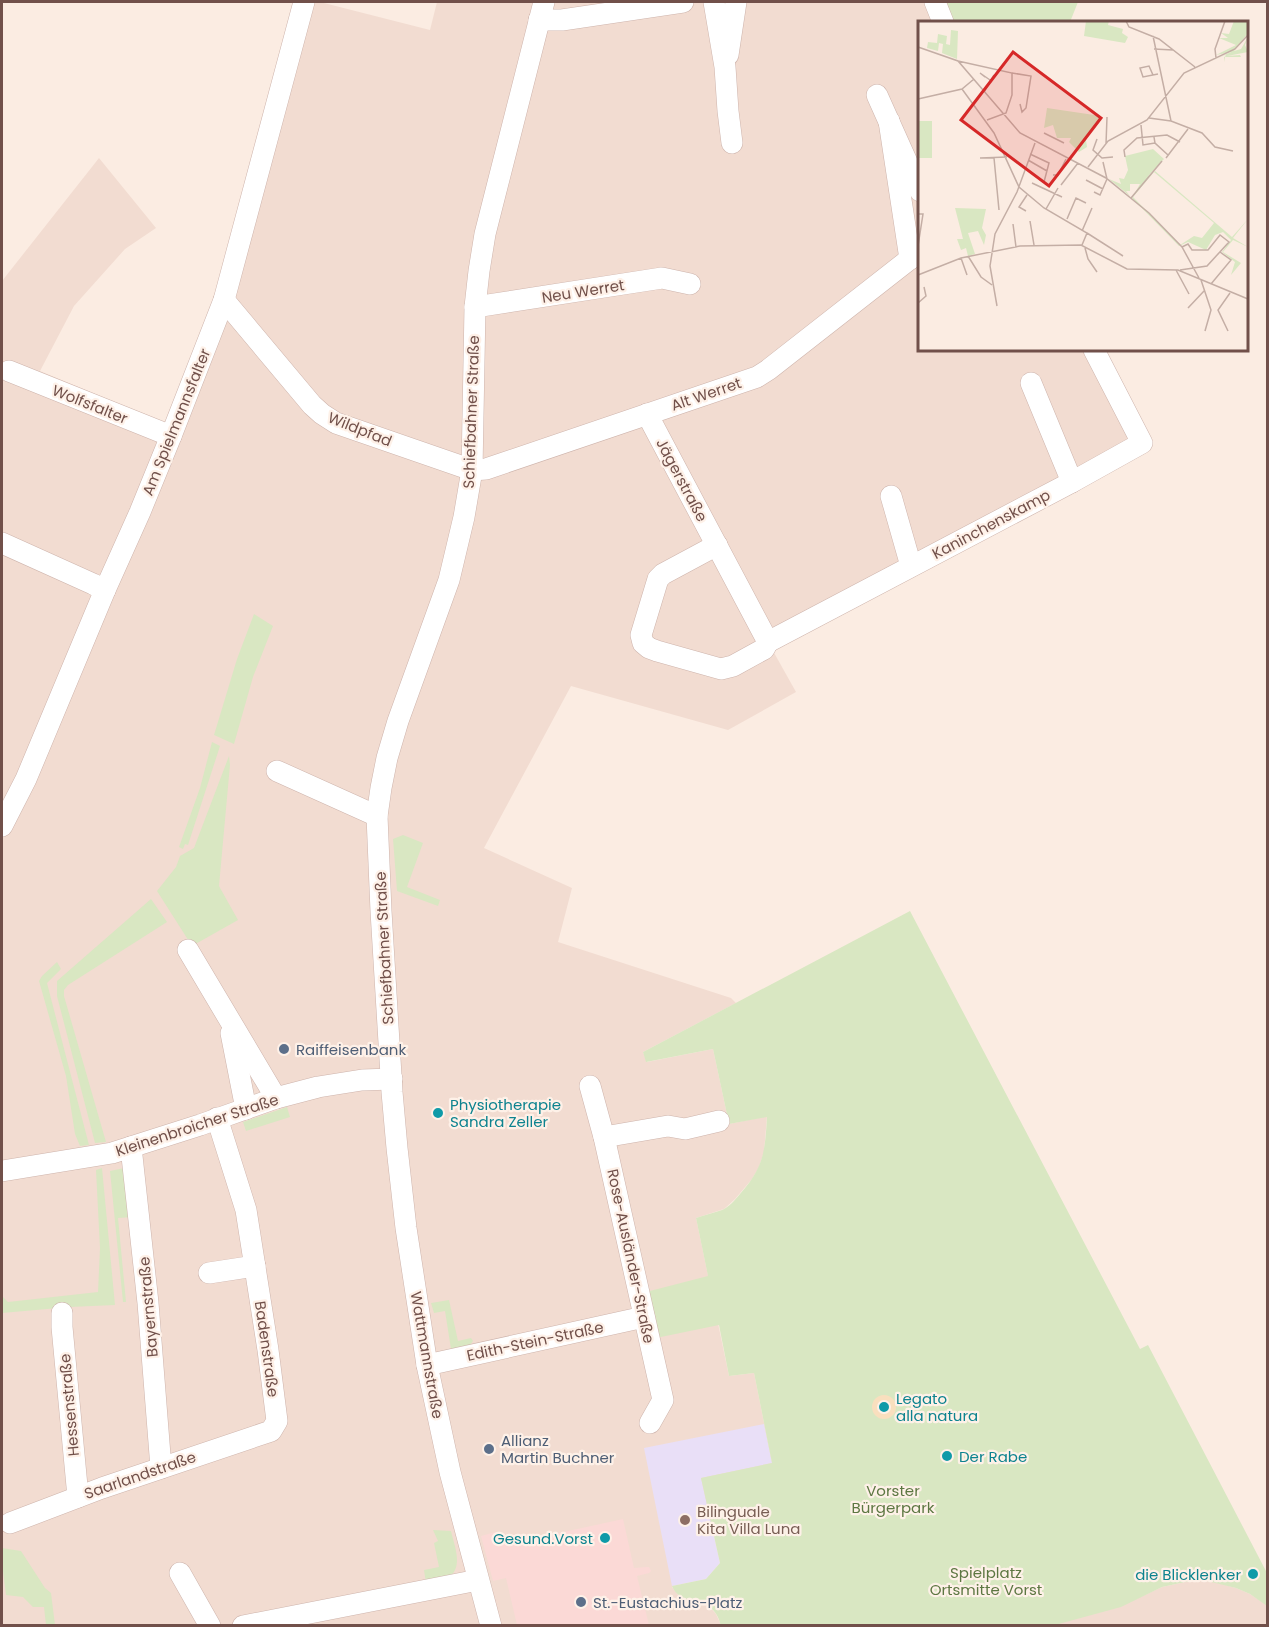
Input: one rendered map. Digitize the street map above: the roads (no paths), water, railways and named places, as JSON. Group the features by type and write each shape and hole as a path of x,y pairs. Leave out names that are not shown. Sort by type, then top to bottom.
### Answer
{"street":[{"name":"Am Spielmannsfalter","path":"2,826 26,779 171,436 224,300 304,2"},
{"path":"541,11 562,20 683,2"},
{"path":"714,2 725,67 732,143"},
{"path":"725,67 736,2"},
{"path":"935,2 943,21"},
{"name":"Schiefbahner Straße","path":"392,1079 377,816 387,758 398,721 439,610 458,545 472,470 475,307 479,271 485,234 541,11"},
{"name":"Alt Werret","path":"878,95 918,187"},
{"name":"Alt Werret","path":"472,470 486,470 757,377 915,255 889,121"},
{"name":"Neu Werret","path":"475,307 662,278 690,284"},
{"name":"Wildpfad","path":"224,300 322,414 336,423 472,470"},
{"name":"Kaninchenskamp","path":"768,642 1072,482 1142,442 1095,351"},
{"name":"Wolfsfalter","path":"9,371 171,436"},
{"path":"1031,383 1072,482"},
{"name":"Jägerstraße","path":"647,414 768,642"},
{"name":"Kaninchenskamp","path":"891,496 911,566"},
{"path":"2,543 105,591"},
{"path":"717,545 663,574 658,579 641,635 642,643 657,651 721,669 733,666 764,649 768,642"},
{"path":"277,771 377,816"},
{"path":"188,950 276,1098"},
{"path":"228,1018 246,1109"},
{"name":"Kleinenbroicher Straße","path":"2,1171 96,1157 276,1098 318,1087 362,1080 392,1079"},
{"name":"Wattmannstraße","path":"392,1079 406,1228 427,1365 450,1472 491,1626"},
{"name":"Rose-Ausländer-Straße","path":"590,1086 604,1137 663,1401 650,1423"},
{"name":"Badenstraße","path":"217,1118 246,1210 277,1421 271,1431"},
{"path":"604,1137 668,1125 685,1130 719,1121"},
{"name":"Bayernstraße","path":"131,1147 148,1303 161,1468"},
{"path":"210,1273 255,1266"},
{"name":"Hessenstraße","path":"62,1313 78,1497"},
{"name":"Edith-Stein-Straße","path":"427,1365 644,1317"},
{"name":"Saarlandstraße","path":"10,1523 78,1497 271,1431"},
{"path":"180,1574 210,1626"},
{"path":"243,1626 478,1580"}],"place":[{"name":"Raiffeisenbank","path":"284,1049"},
{"name":"Physiotherapie Sandra Zeller","path":"438,1113"},
{"name":"Legato alla natura","path":"884,1407"},
{"name":"Allianz Martin Buchner","path":"489,1449"},
{"name":"Der Rabe","path":"947,1456"},
{"name":"Bilinguale Kita Villa Luna","path":"685,1520"},
{"name":"Gesund.Vorst","path":"605,1538"},
{"name":"die Blicklenker","path":"1253,1574"},
{"name":"St.-Eustachius-Platz","path":"581,1602"}],"park label":[{"name":"Vorster Bürgerpark","path":"893,1498"},
{"name":"Spielplatz Ortsmitte Vorst","path":"986,1580"}]}
